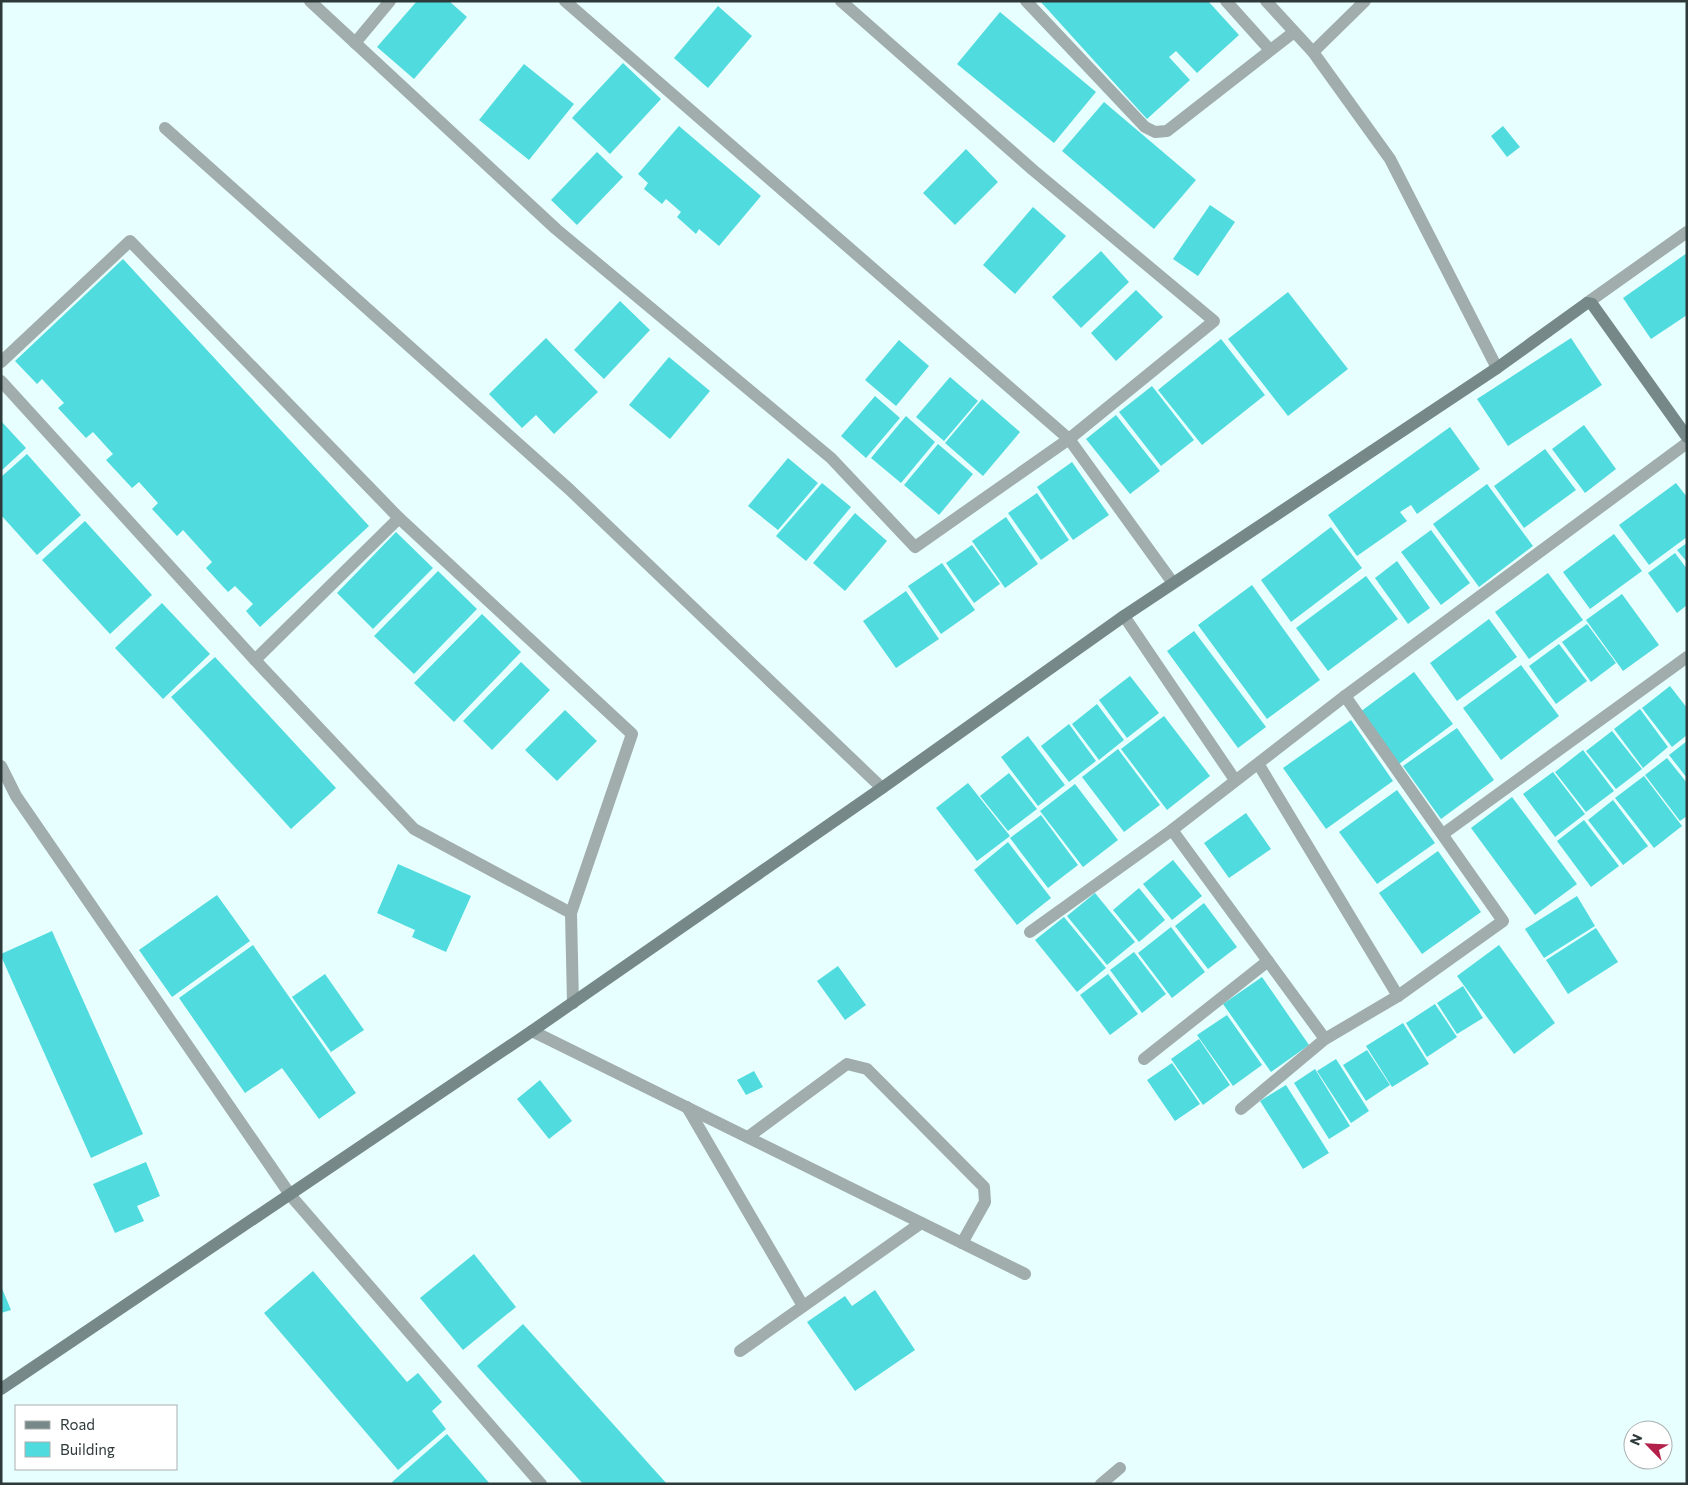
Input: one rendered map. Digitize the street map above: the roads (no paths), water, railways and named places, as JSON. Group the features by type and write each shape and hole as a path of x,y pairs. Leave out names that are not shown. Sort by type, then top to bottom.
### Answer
{"street":[{"path":"310,1 556,228 831,458 915,547 1069,439 1214,320 1033,170 841,1"},
{"path":"355,43 390,1"},
{"path":"565,1 1069,439 1173,582"},
{"path":"1026,1 1145,127 1155,132 1167,131 1294,32"},
{"path":"1226,1 1270,50"},
{"path":"1266,1 1313,52 1390,159 1497,368"},
{"path":"1313,52 1366,1"},
{"path":"165,128 569,489 882,788"},
{"path":"1,1389 291,1196 532,1031 882,788 1173,582 1497,368 1687,232"},
{"path":"1,362 130,241 399,518 632,734 571,913 572,1003"},
{"path":"1587,303 1592,304 1687,437"},
{"path":"1,382 255,660 414,829 571,913"},
{"path":"1030,932 1172,830 1235,780 1260,765 1345,696 1687,443"},
{"path":"255,660 399,518"},
{"path":"1124,616 1235,780"},
{"path":"1443,834 1685,664"},
{"path":"1240,1110 1325,1039 1398,996 1504,921 1345,696"},
{"path":"1260,765 1398,996"},
{"path":"1,766 16,796 291,1196 541,1484"},
{"path":"1172,830 1325,1039"},
{"path":"1144,1059 1268,961"},
{"path":"532,1031 1025,1274"},
{"path":"748,1137 847,1064 867,1069 984,1187 986,1202 962,1243"},
{"path":"686,1107 803,1306"},
{"path":"740,1351 922,1223"},
{"path":"1101,1484 1120,1468"}]}
